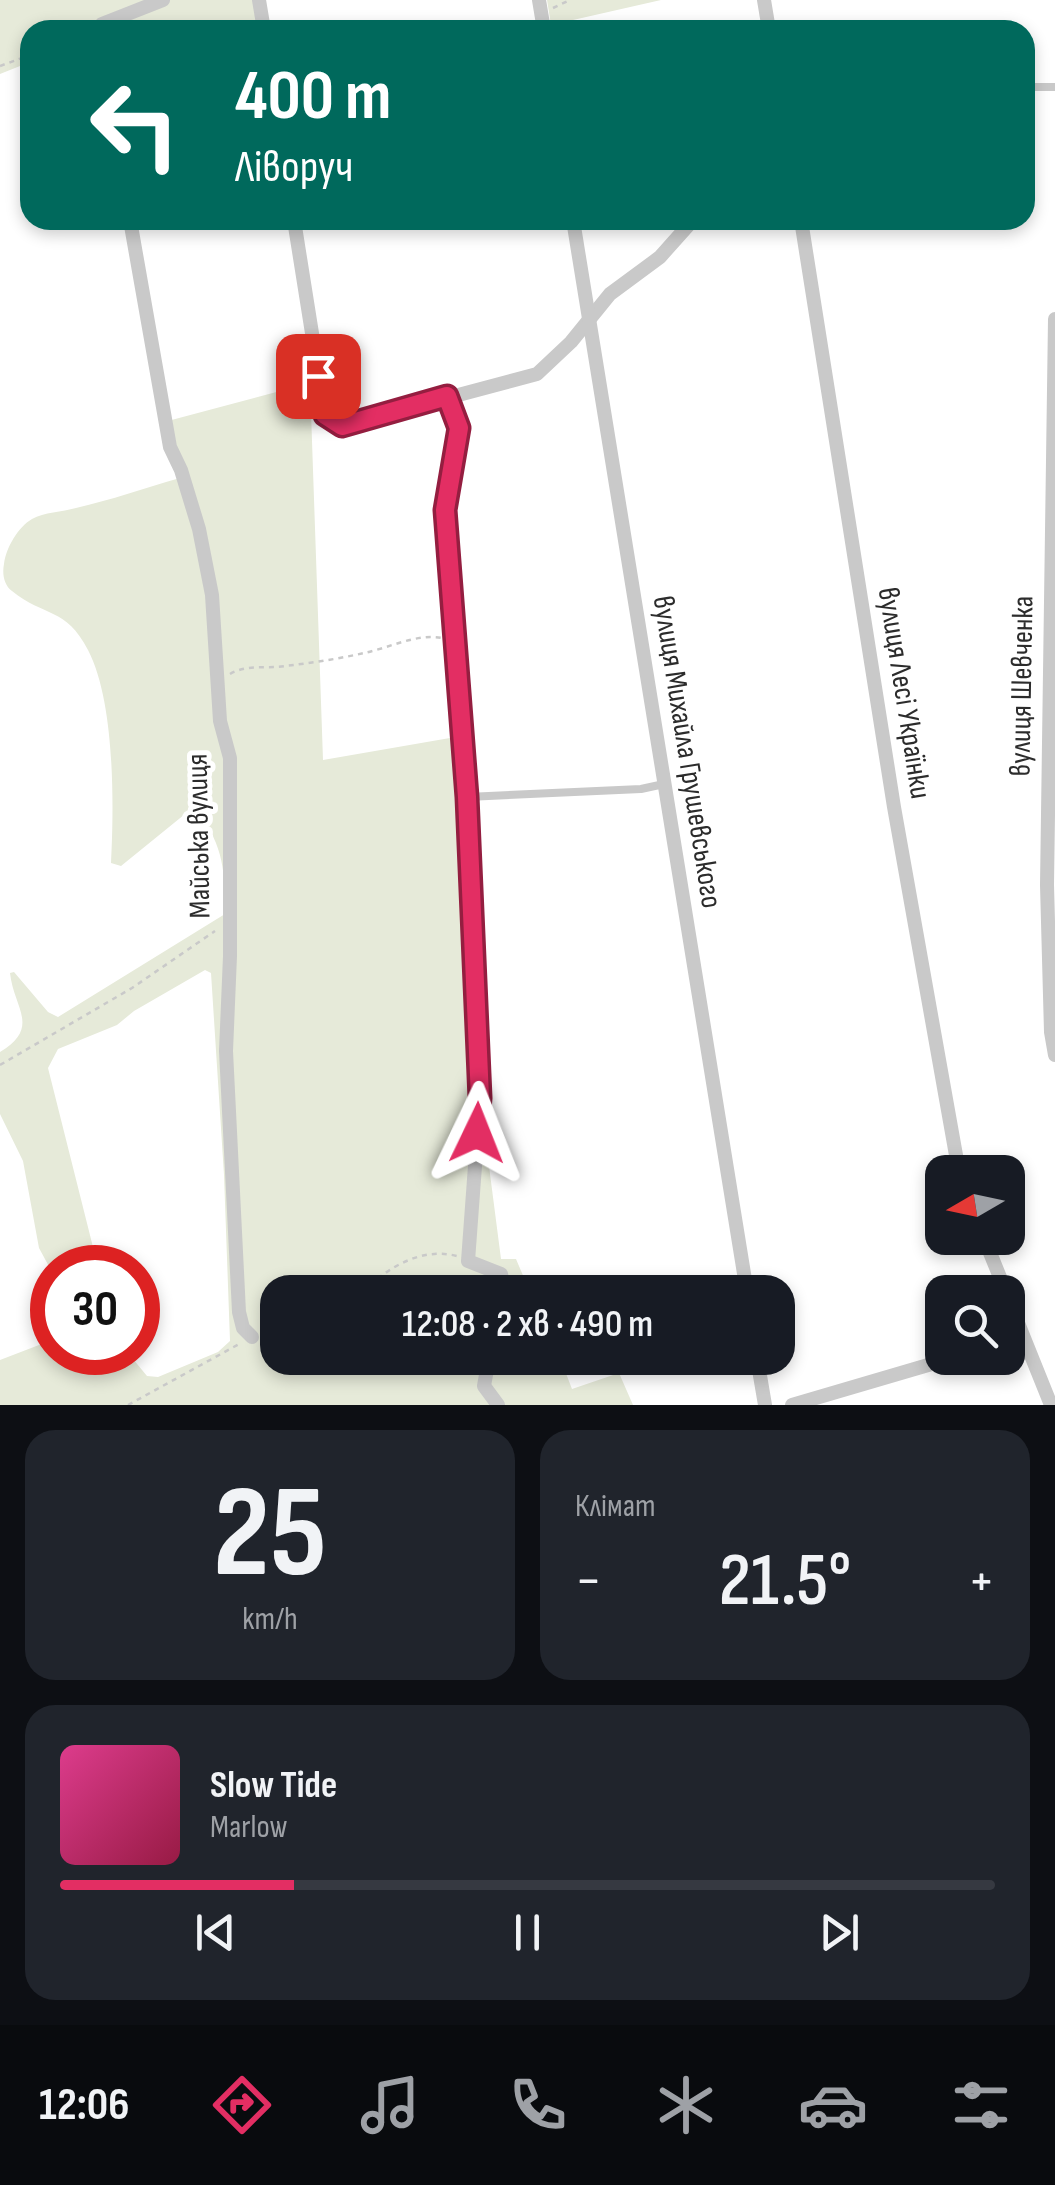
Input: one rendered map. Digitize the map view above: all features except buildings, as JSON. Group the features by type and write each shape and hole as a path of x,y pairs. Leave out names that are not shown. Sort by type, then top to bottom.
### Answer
{"street":[{"path":"118,20 163,0"},
{"name":"Майська вулиця","path":"132,230 170,447 198,529 212,594 220,721 230,758 226,1051 239,1312 252,1337"},
{"path":"296,230 325,415 342,426 537,374 571,342 610,294 660,257 684,230"},
{"name":"вулиця Михайла Грушевського","path":"576,230 743,1275"},
{"name":"вулиця Лесі Українки","path":"803,230 894,807 956,1155"},
{"name":"вулиця Шевченка","path":"1055,319 1051,885 1051,1032 1055,1054"},
{"path":"447,396 459,428 445,510 467,797 480,1098 468,1261 501,1275"},
{"path":"1025,1342 1051,1405"},
{"path":"792,1405 925,1366"},
{"path":"486,1375 484,1386 498,1405"},
{"path":"760,1375 765,1405"}],"lane":[{"path":"467,797 641,790 664,784"}],"path":[{"path":"219,692 228,676 245,667 339,659 422,636 456,642"},
{"path":"0,1065 132,988 228,922"},
{"path":"383,1275 412,1259 439,1252 468,1261"},
{"path":"128,1405 252,1337"}],"green space":[{"path":"0,0 257,0 260,20 20,20 20,66 0,74"},
{"path":"547,0 661,0 573,20 550,20"},
{"path":"149,354 164,422 310,383 323,760 473,734 486,1143 501,1259 516,1259 523,1275 260,1275 260,1375 567,1375 572,1389 620,1375 633,1405 0,1405 0,1360 30,1348 30,1375 158,1377 218,1352 230,1341 211,973 205,970 117,1025 58,1049 48,1068 92,1245 38,1245 23,1161 0,1114 0,1052 12,1043 22,1026 10,973 14,972 48,1012 58,1017 225,914 221,860 198,811 190,810 121,866 111,863 111,754 97,672 71,626 12,591 3,568 10,545 32,519 180,478 159,422"}],"route":[{"path":"318,376 325,415 342,426 447,396 459,428 445,510 467,797 480,1098 477,1133"}]}
